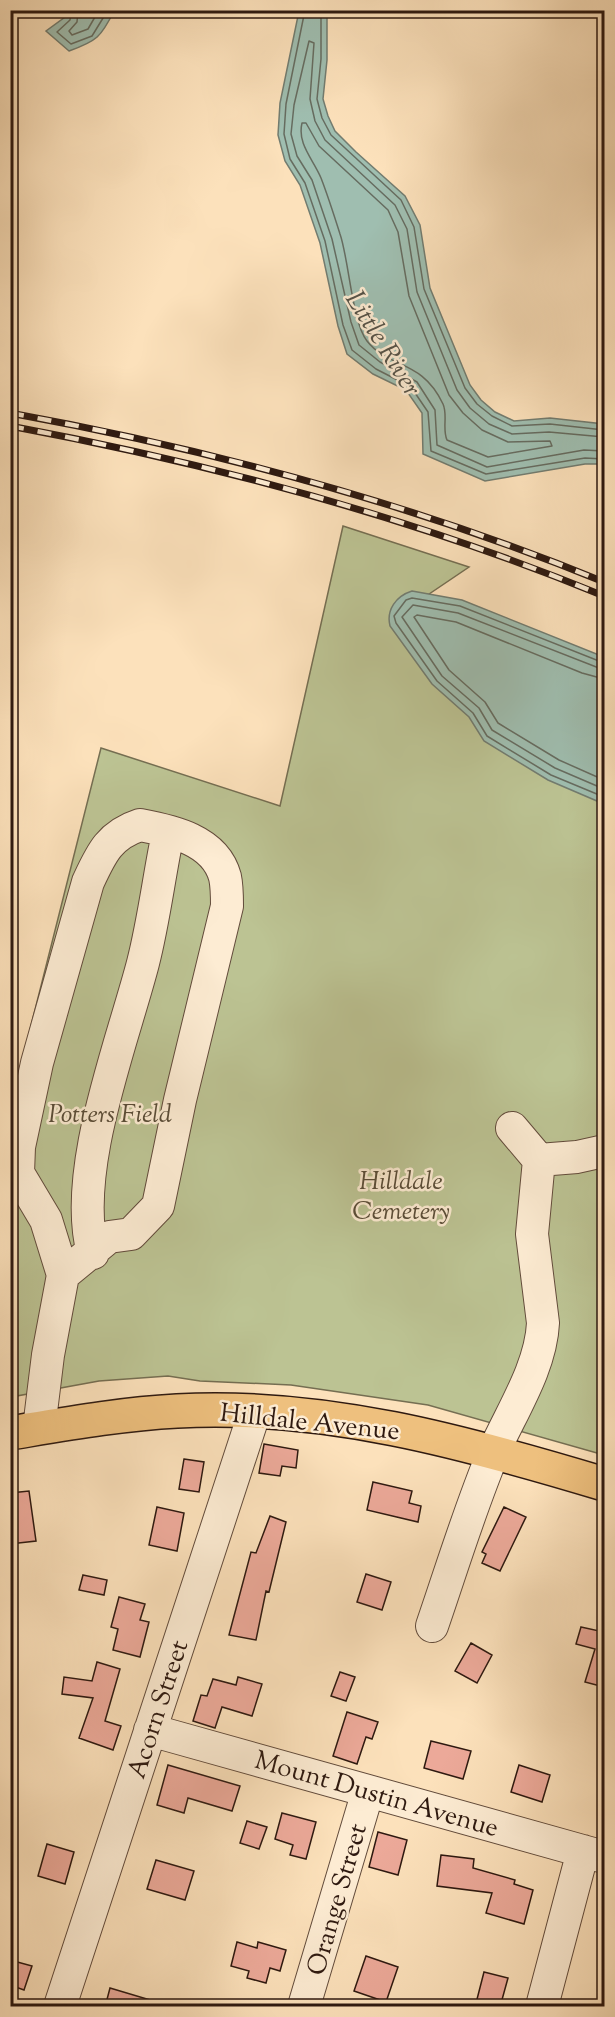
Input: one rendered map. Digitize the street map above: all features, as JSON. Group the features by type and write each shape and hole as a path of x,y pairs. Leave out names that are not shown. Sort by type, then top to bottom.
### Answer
{"main road":[{"name":"Hilldale Avenue","path":"25,1431 177,1411 255,1411 347,1420 397,1428 494,1452 604,1484"}],"street":[{"path":"25,1431 48,1355 63,1275 46,1220 18,1173 19,1147 37,1063 88,882 100,856 114,837 140,825 195,839 212,854 225,876 228,906 180,1101 158,1206 131,1234 109,1237 93,1253 63,1275"},
{"path":"93,1253 86,1223 90,1165 143,961 168,832"},
{"path":"432,1626 494,1452 519,1399 543,1337 532,1234 539,1160 512,1128"},
{"path":"539,1160 577,1157 604,1150"},
{"name":"Acorn Street","path":"60,2007 255,1411"},
{"name":"Mount Dustin Avenue","path":"150,1730 594,1854"},
{"name":"Orange Street","path":"304,2007 368,1791"},
{"path":"542,2007 594,1854"}],"green space":[{"name":"Hilldale Cemetery","path":"343,526 469,567 404,611 604,779 604,1455 428,1405 291,1385 200,1381 168,1376 99,1381 11,1397 11,1105 101,748 280,806"}],"water":[{"path":"65,10 114,11 97,37 69,51 46,31 65,17"},
{"name":"Little River","path":"299,11 327,11 327,60 323,99 328,116 335,131 405,196 420,225 430,288 470,385 481,400 495,412 514,421 550,418 604,424 604,464 585,464 485,481 423,454 422,413 406,390 373,374 347,354 338,326 320,243 300,185 285,161 278,135 280,103"},
{"path":"412,591 462,600 604,657 604,804 548,780 484,741 469,717 432,684 390,626 390,614 394,604 401,596"}],"building":[{"path":"264,1444 298,1450 296,1468 282,1466 280,1476 259,1473"},
{"path":"184,1459 204,1462 199,1492 179,1489"},
{"path":"373,1482 412,1491 409,1503 421,1506 418,1522 367,1510"},
{"path":"29,1491 36,1541 10,1544 10,1493"},
{"path":"157,1507 184,1513 177,1551 149,1545"},
{"path":"504,1507 526,1517 500,1571 482,1563 486,1554 482,1552"},
{"path":"270,1516 286,1522 269,1592 266,1591 256,1640 229,1635 251,1552 256,1553"},
{"path":"366,1574 391,1582 382,1610 357,1602"},
{"path":"83,1575 107,1580 104,1595 79,1590"},
{"path":"119,1597 145,1604 140,1620 149,1622 140,1657 113,1650 118,1629 111,1627"},
{"path":"581,1627 604,1632 604,1687 585,1682 595,1649 576,1644"},
{"path":"471,1643 492,1655 477,1683 455,1671"},
{"path":"97,1662 120,1669 105,1721 121,1726 113,1750 79,1738 93,1698 62,1694 64,1677 92,1681"},
{"path":"340,1672 355,1677 346,1701 331,1696"},
{"path":"238,1677 262,1684 252,1716 222,1707 215,1728 193,1721 201,1695 207,1696 213,1679 236,1685"},
{"path":"347,1712 378,1722 372,1739 366,1737 357,1764 333,1756"},
{"path":"431,1741 471,1751 463,1779 424,1768"},
{"path":"168,1765 240,1786 232,1811 188,1798 184,1813 157,1805"},
{"path":"519,1765 550,1775 542,1802 511,1792"},
{"path":"282,1813 316,1822 306,1859 290,1855 293,1845 275,1839"},
{"path":"247,1821 267,1827 259,1849 240,1843"},
{"path":"378,1832 407,1840 398,1875 369,1867"},
{"path":"47,1844 74,1852 65,1884 38,1876"},
{"path":"441,1855 474,1859 473,1868 515,1880 514,1884 533,1890 524,1924 486,1913 492,1893 437,1886"},
{"path":"156,1860 194,1871 185,1900 147,1889"},
{"path":"237,1942 257,1948 258,1942 286,1950 280,1971 270,1968 266,1983 247,1978 249,1971 231,1966"},
{"path":"366,1956 398,1967 386,2002 354,1991"},
{"path":"10,1960 32,1966 24,1990 10,1985"},
{"path":"484,1972 508,1978 500,2007 475,2007"},
{"path":"110,1988 157,2002 156,2007 105,2007"}],"railway":[{"path":"10,413 162,444 312,482 459,528 604,582"},
{"path":"10,426 162,457 312,496 459,541 604,596"}],"park label":[{"name":"Potters Field","path":"110,1113"}]}
